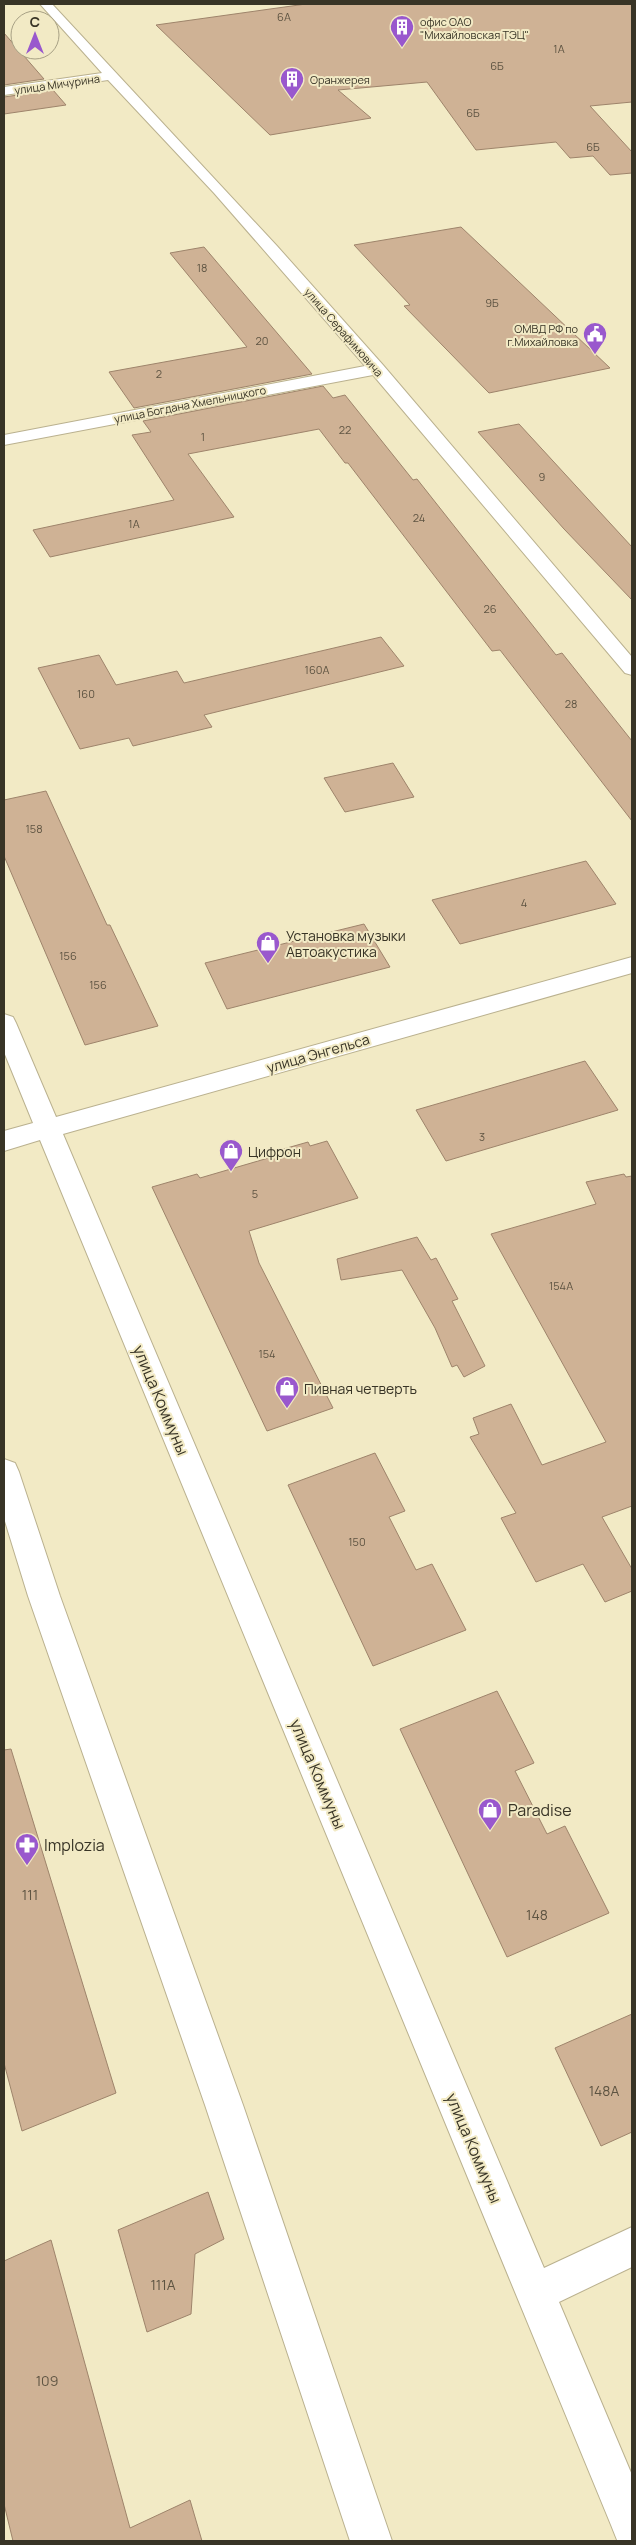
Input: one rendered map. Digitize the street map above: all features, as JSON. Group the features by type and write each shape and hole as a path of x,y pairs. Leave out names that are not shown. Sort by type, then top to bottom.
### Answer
{"street":[{"name":"улица Серафимовича","path":"46,4 110,76 216,188 377,368 632,669"},
{"name":"улица Мичурина","path":"4,91 110,76"},
{"name":"улица Богдана Хмельницкого","path":"4,440 377,368"},
{"name":"улица Энгельса","path":"4,1141 632,966"},
{"name":"улица Коммуны","path":"4,1023 632,2525"},
{"path":"4,1472 44,1596 224,2105 371,2541"},
{"path":"535,2293 632,2247"}],"building":[{"path":"306,4 632,4 632,102 590,106 632,152 632,173 610,175 593,156 570,158 556,142 476,150 427,82 338,90 371,118 270,135 156,25"},
{"path":"4,33 10,40 10,60 27,60 44,79 4,85"},
{"path":"53,90 66,105 4,114 4,97"},
{"path":"461,227 610,368 489,393 404,306 410,305 354,245"},
{"path":"204,247 312,374 134,408 109,372 247,347 170,253"},
{"path":"323,386 333,398 345,395 413,480 417,479 556,655 562,653 632,741 632,821 500,650 492,651 348,463 345,463 319,429 188,454 234,517 50,557 33,530 174,500 132,435 151,432 143,421"},
{"path":"519,424 632,547 632,600 564,529 478,432"},
{"path":"381,637 404,666 204,715 212,727 133,746 129,738 80,749 38,668 99,655 116,685 177,671 184,683"},
{"path":"393,763 414,797 345,812 324,778"},
{"path":"46,791 107,925 110,925 158,1026 85,1045 4,856 4,800"},
{"path":"586,861 616,904 460,944 432,900"},
{"path":"364,924 390,967 227,1009 205,963"},
{"path":"585,1061 618,1110 446,1161 416,1110"},
{"path":"327,1141 358,1198 249,1231 259,1263 333,1408 267,1431 152,1187 197,1174 200,1178 282,1154 280,1150 308,1142 310,1146"},
{"path":"624,1174 626,1177 632,1176 632,1506 602,1517 632,1569 632,1591 605,1602 583,1564 536,1582 501,1518 516,1513 470,1437 479,1434 473,1418 511,1404 542,1465 606,1442 491,1234 596,1204 586,1182"},
{"path":"417,1237 431,1260 436,1258 458,1299 452,1301 485,1366 464,1377 457,1365 452,1367 435,1328 402,1270 341,1280 337,1259"},
{"path":"375,1453 405,1511 389,1517 416,1570 432,1564 466,1630 373,1666 288,1485"},
{"path":"497,1691 534,1763 515,1771 547,1834 565,1826 609,1913 507,1957 400,1729"},
{"path":"11,1749 116,2093 22,2131 4,2063 4,1750"},
{"path":"632,2014 632,2132 601,2146 555,2048"},
{"path":"208,2192 224,2239 195,2254 191,2314 147,2332 118,2230"},
{"path":"51,2240 130,2528 190,2500 202,2541 13,2541 4,2504 4,2261"}],"place":[{"name":"офис ОАО \"Михайловская ТЭЦ\"","path":"402,48"},
{"name":"Оранжерея","path":"292,100"},
{"name":"ОМВД РФ по г.Михайловка","path":"595,355"},
{"name":"Установка музыки Автоакустика","path":"268,964"},
{"name":"Цифрон","path":"231,1172"},
{"name":"Пивная четверть","path":"287,1409"},
{"name":"Paradise","path":"490,1831"},
{"name":"Implozia","path":"27,1866"}]}
